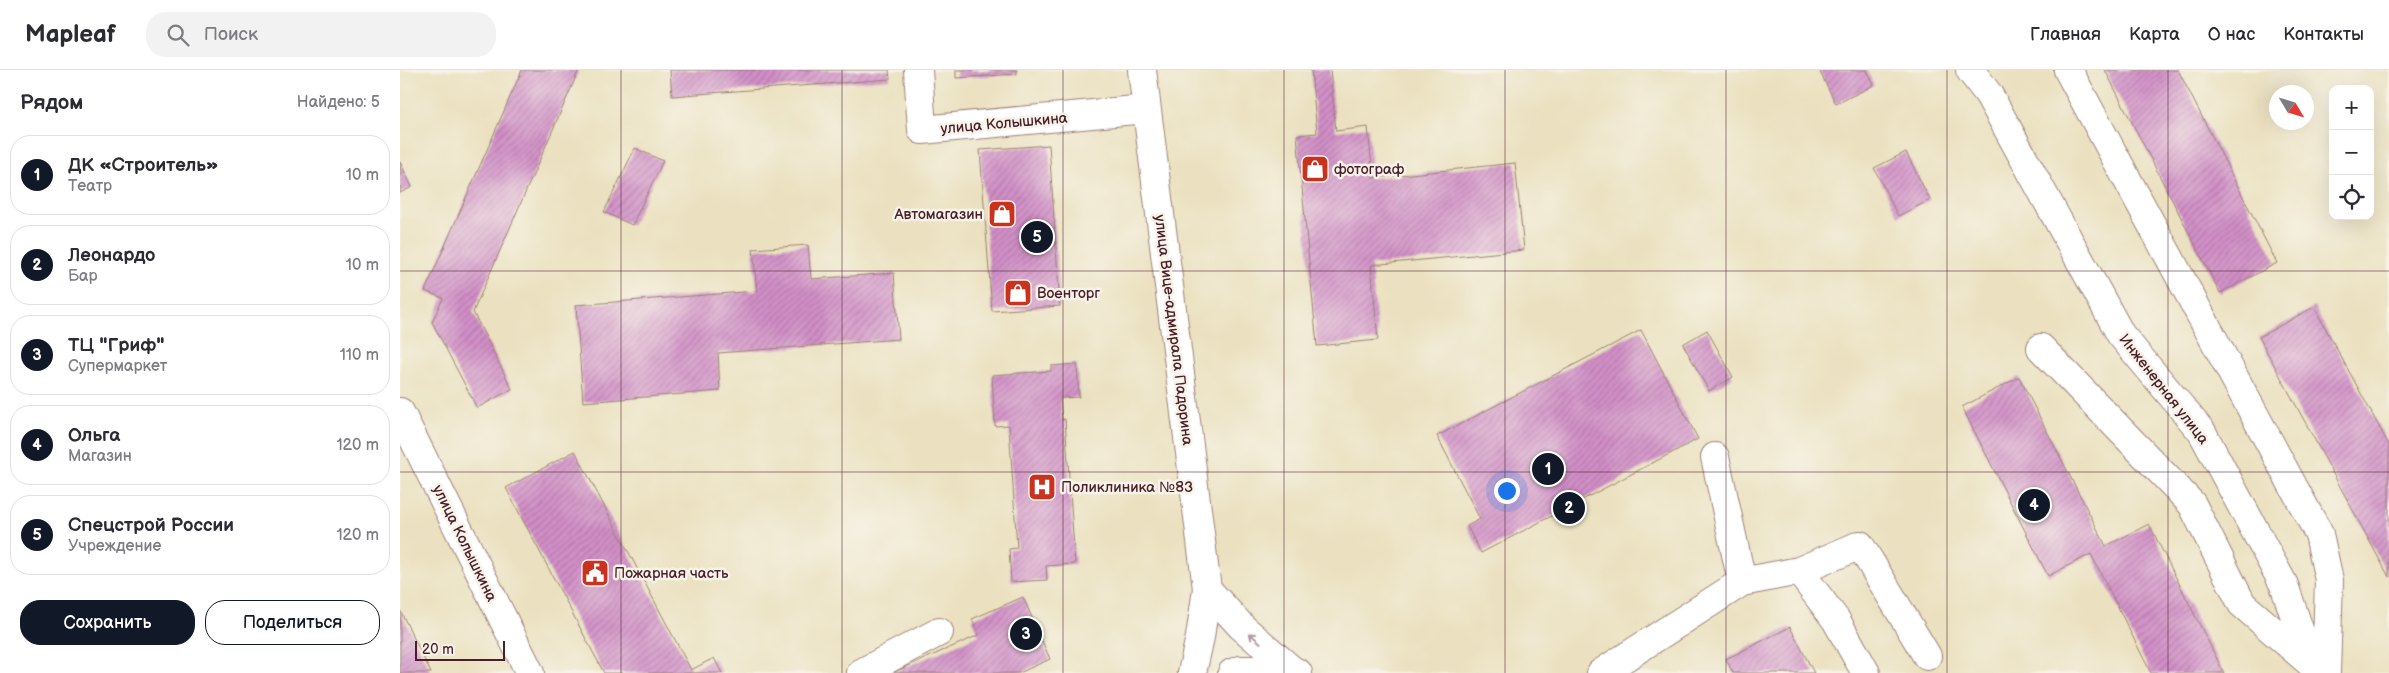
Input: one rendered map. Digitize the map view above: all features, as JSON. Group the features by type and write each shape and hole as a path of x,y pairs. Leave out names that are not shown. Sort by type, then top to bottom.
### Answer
{"street":[{"name":"улица Колышкина","path":"918,70 922,130 1146,109"},
{"name":"улица Вице-адмирала Падорина","path":"1142,70 1206,589 1200,637 1192,673"},
{"name":"Инженерная улица","path":"1970,70 1989,94 2121,335 2202,432 2284,585 2317,670"},
{"path":"2068,70 2319,534 2329,580 2317,670"},
{"path":"2041,348 2192,504 2242,604 2317,670"},
{"name":"улица Колышкина","path":"400,412 530,673"},
{"path":"1715,457 1742,582"},
{"path":"1601,673 1742,582 1799,571 1860,545 1927,656"},
{"path":"1799,571 1836,620 1866,673"},
{"path":"1206,589 1242,627 1296,672"},
{"path":"861,673 939,632"},
{"path":"1232,673 1240,670 1296,672"}],"building":[{"path":"522,70 579,70 473,312 512,389 477,408 432,322 443,298 425,291"},
{"path":"670,70 889,70 890,79 672,96"},
{"path":"956,70 1017,70 1017,74 956,78"},
{"path":"1311,70 1330,70 1336,131 1368,127 1373,178 1515,163 1524,250 1371,265 1378,340 1317,346 1297,135 1317,133"},
{"path":"1823,70 1867,70 1874,85 1836,104 1820,72"},
{"path":"2105,70 2178,70 2277,263 2220,293"},
{"path":"1049,145 1060,306 992,311 980,150"},
{"path":"635,148 663,161 632,225 604,212"},
{"path":"1906,152 1930,200 1898,216 1874,168"},
{"path":"400,162 412,187 400,193"},
{"path":"808,245 811,279 894,273 899,339 718,353 720,391 583,402 576,305 757,291 753,249"},
{"path":"2314,307 2389,445 2389,577 2259,337"},
{"path":"1641,330 1698,439 1481,553 1467,526 1480,519 1437,436"},
{"path":"1707,330 1733,377 1709,391 1683,344"},
{"name":"Поликлиника №83","path":"1077,364 1079,397 1060,398 1062,420 1065,419 1075,564 1046,566 1047,580 1011,582 1009,549 1017,548 1009,425 995,426 992,375 1051,371 1051,366"},
{"path":"2019,377 2106,546 2149,524 2224,673 2151,673 2091,554 2048,576 1962,407"},
{"name":"Пожарная часть","path":"575,451 691,670 714,658 722,673 604,673 506,488"},
{"path":"1023,597 1050,659 1019,673 892,673 979,635 972,619"},
{"path":"400,610 431,673 400,673"},
{"path":"1790,627 1814,673 1733,673 1726,659"}],"place":[{"name":"фотограф","path":"1315,169"},
{"name":"Автомагазин","path":"1002,214"},
{"name":"Спецстрой России","path":"1037,237"},
{"name":"Военторг","path":"1018,293"},
{"name":"ДК «Строитель»","path":"1548,469"},
{"name":"Поликлиника №83","path":"1042,487"},
{"name":"Ольга","path":"2034,505"},
{"name":"Леонардо","path":"1569,508"},
{"name":"Пожарная часть","path":"595,573"},
{"name":"ТЦ \"Гриф\"","path":"1026,634"}]}
